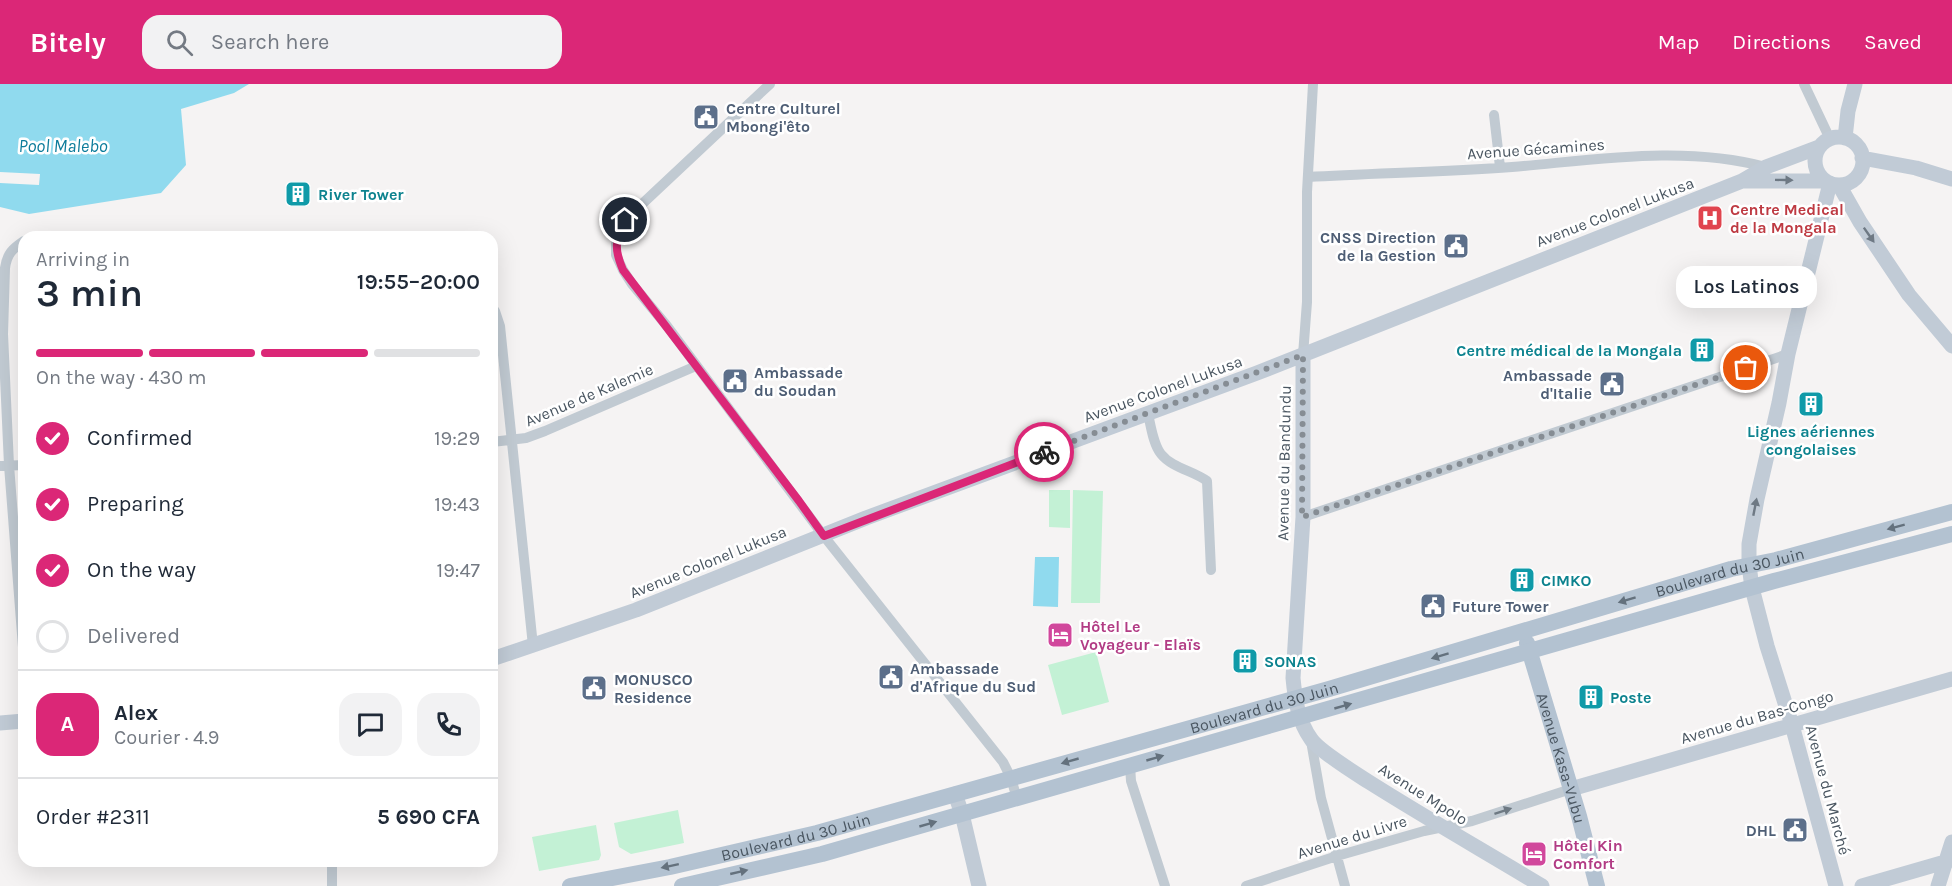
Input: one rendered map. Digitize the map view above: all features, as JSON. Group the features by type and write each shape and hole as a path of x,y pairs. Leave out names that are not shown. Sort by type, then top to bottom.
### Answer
{"main road":[{"name":"Boulevard du 30 Juin","path":"570,886 670,867 817,832 1295,698 1749,565 1776,560 1952,512"},
{"name":"Boulevard du 30 Juin","path":"682,886 822,854 1752,588 1952,534"},
{"name":"Avenue Kasa-Vubu","path":"1523,631 1571,789 1597,886"}],"street":[{"path":"770,84 625,220 616,244 616,255 623,270 824,536 1003,762 1011,778 1017,799"},
{"name":"Avenue du Bandundu","path":"1300,718 1293,678 1302,517 1303,355 1307,302 1308,177 1313,84"},
{"path":"1803,84 1831,141"},
{"path":"1855,84 1848,111 1831,141 1815,156 1815,166 1819,175 1832,183 1909,295 1952,346"},
{"path":"1494,116 1500,167"},
{"path":"1831,141 1857,146 1862,158 1859,173 1847,183 1832,183"},
{"name":"Avenue Colonel Lukusa","path":"498,657 636,610 824,536 1303,355 1742,182 1766,167 1831,141"},
{"name":"Avenue Gécamines","path":"1308,177 1652,156 1710,157 1739,160 1766,167"},
{"path":"1862,158 1916,168 1952,179"},
{"name":"Avenue Colonel Lukusa","path":"1742,182 1832,183"},
{"name":"Avenue du Marché","path":"1832,183 1788,354 1755,508 1749,544 1749,565 1752,588 1767,646 1792,725 1836,886"},
{"path":"18,245 12,249 5,268 3,334 4,466 18,602"},
{"path":"498,320 533,646"},
{"path":"1302,517 1788,354"},
{"name":"Avenue de Kalemie","path":"498,441 545,431 696,366"},
{"path":"1148,414 1162,456 1200,475 1207,481 1211,570"},
{"name":"Avenue du Bas-Congo","path":"1571,789 1952,679"},
{"name":"Avenue Mpolo","path":"1300,718 1311,741 1344,766 1442,828 1542,886"},
{"path":"0,723 18,722"},
{"path":"1311,741 1320,788 1345,886"},
{"path":"1130,765 1131,781 1166,886"},
{"name":"Avenue du Livre","path":"1246,886 1337,856 1424,831 1472,821 1571,789"},
{"path":"955,794 979,886"},
{"path":"1938,886 1949,861 1952,842"},
{"path":"1862,886 1949,861"},
{"path":"332,867 332,886"}],"green space":[{"path":"1049,490 1070,490 1070,528 1049,527"},
{"path":"1073,490 1103,491 1100,603 1071,603"},
{"path":"1096,652 1109,702 1062,715 1048,665"},
{"path":"678,810 684,843 631,854 619,847 614,823"},
{"path":"596,825 601,855 599,860 539,871 532,837"}],"water":[{"name":"Pool Malebo","path":"0,84 249,84 234,93 181,109 186,165 161,193 29,214 0,207"},
{"path":"1035,557 1059,557 1058,607 1033,606"}],"pier":[{"path":"0,172 40,174 39,185 0,183"}],"way so far":[{"path":"1044,452 1303,355 1302,517 1746,368"}],"place":[{"name":"Centre Culturel Mbongi'êto","path":"706,117"},
{"name":"River Tower","path":"298,194"},
{"name":"Centre Medical de la Mongala","path":"1710,218"},
{"name":"CNSS Direction de la Gestion","path":"1456,246"},
{"name":"Centre médical de la Mongala","path":"1702,350"},
{"name":"Los Latinos","path":"1746,368"},
{"name":"Ambassade du Soudan","path":"735,381"},
{"name":"Ambassade d'Italie","path":"1612,384"},
{"name":"Lignes aériennes congolaises","path":"1811,404"},
{"name":"CIMKO","path":"1522,580"},
{"name":"Future Tower","path":"1433,606"},
{"name":"Hôtel Le Voyageur - Elaïs","path":"1060,635"},
{"name":"SONAS","path":"1245,661"},
{"name":"Ambassade d'Afrique du Sud","path":"891,677"},
{"name":"MONUSCO Residence","path":"594,688"},
{"name":"Poste","path":"1591,697"},
{"name":"DHL","path":"1795,830"},
{"name":"Hôtel Kin Comfort","path":"1534,854"}],"route":[{"path":"625,220 616,244 616,255 623,270 824,536 866,518 1044,452"}]}
